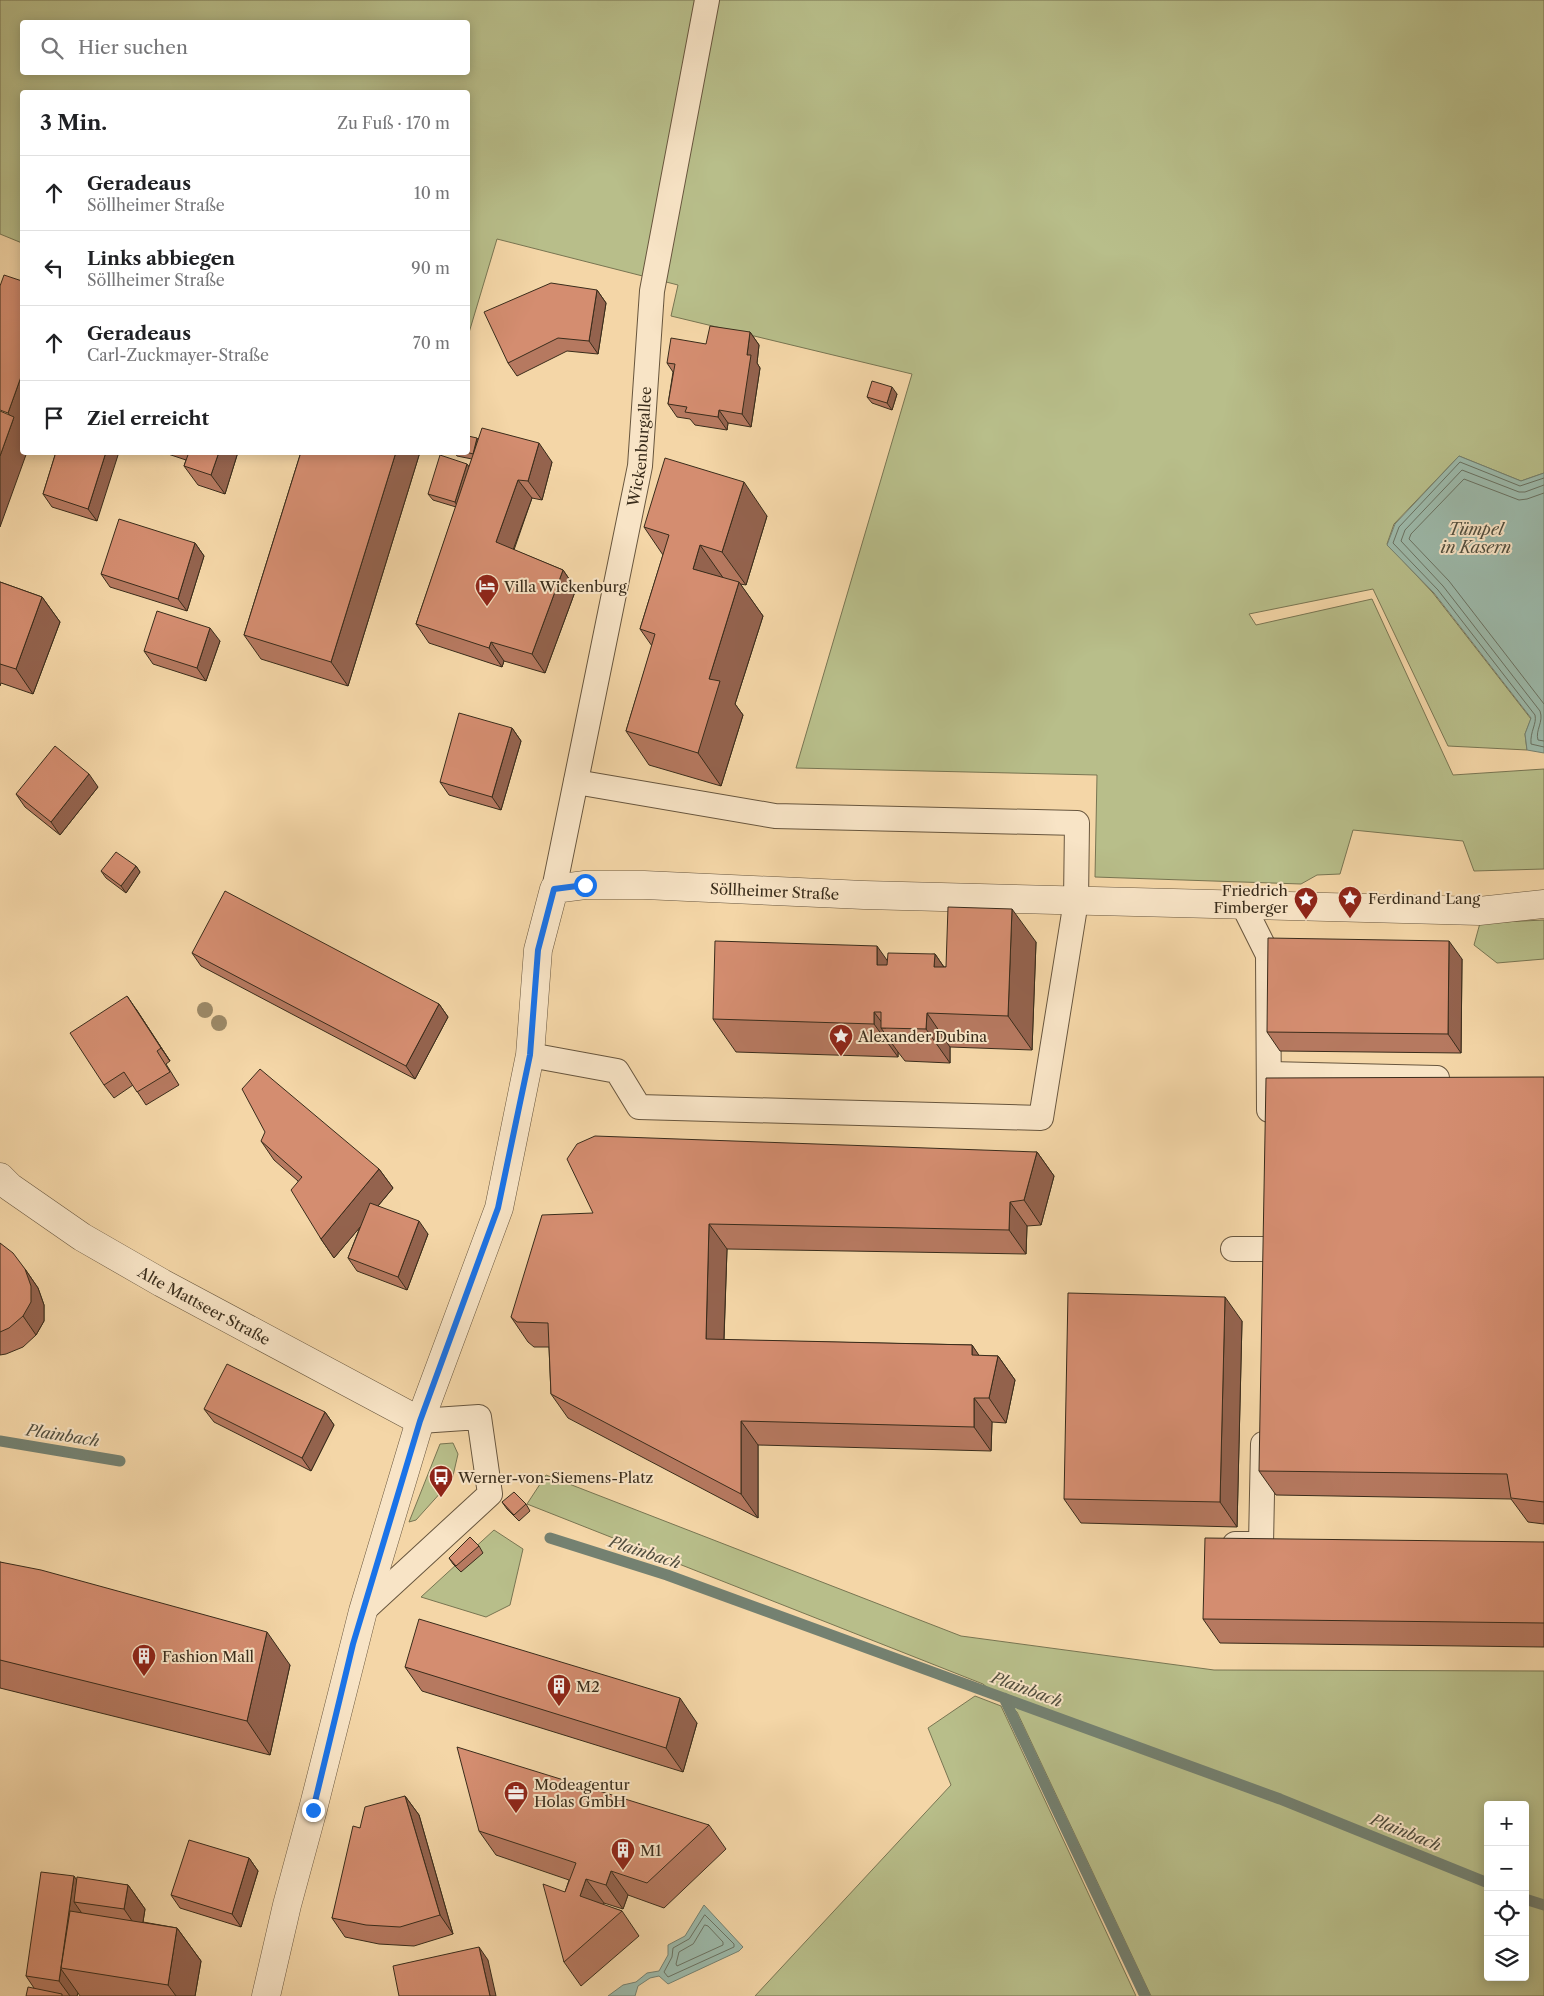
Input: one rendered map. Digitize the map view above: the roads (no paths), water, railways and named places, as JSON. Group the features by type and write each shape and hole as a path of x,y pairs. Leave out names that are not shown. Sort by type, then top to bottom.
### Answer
{"street":[{"name":"Söllheimer Straße","path":"554,889 585,885 644,885 864,895 1478,911 1544,904"},
{"path":"266,1996 286,1905 363,1611 420,1421 498,1208 530,1055 538,950 554,889"},
{"name":"Alte Mattseer Straße","path":"0,1177 10,1187 82,1238 420,1421"}],"lane":[{"name":"Wickenburgallee","path":"554,889 640,466 652,291 707,0"},
{"path":"530,1055 617,1071 639,1106 1041,1118 1076,901 1077,823 775,816 576,782"},
{"path":"1243,905 1268,955 1269,1132"},
{"path":"1270,1074 1456,1078"},
{"path":"1233,1249 1266,1249"},
{"path":"363,1611 490,1494 479,1417 420,1421"},
{"path":"1220,1544 1271,1544 1263,1426"}],"water":[{"name":"Tümpel in Kasern","path":"1459,456 1521,481 1544,473 1544,753 1527,750 1525,734 1531,718 1434,593 1387,545 1395,524"},
{"path":"704,1905 743,1947 739,1951 668,1984 659,1976 650,1978 638,1986 635,1996 608,1996 623,1985 636,1982 647,1973 659,1971 668,1955 668,1945 685,1936"}],"waterway":[{"name":"Plainbach","path":"0,1441 120,1461"},
{"name":"Plainbach","path":"550,1538 667,1575 1280,1799 1484,1881"},
{"path":"1004,1698 1145,1996"},
{"name":"Plainbach","path":"1529,1900 1544,1905"}],"place":[{"name":"Villa Wickenburg","path":"487,607"},
{"name":"Ferdinand Lang","path":"1350,919"},
{"name":"Friedrich Fimberger","path":"1306,920"},
{"name":"Alexander Dubina","path":"841,1057"},
{"name":"Werner-von-Siemens-Platz","path":"441,1498"},
{"name":"Fashion Mall","path":"144,1677"},
{"name":"M2","path":"559,1707"},
{"name":"Modeagentur Holas GmbH","path":"516,1814"},
{"name":"M1","path":"623,1871"}]}
